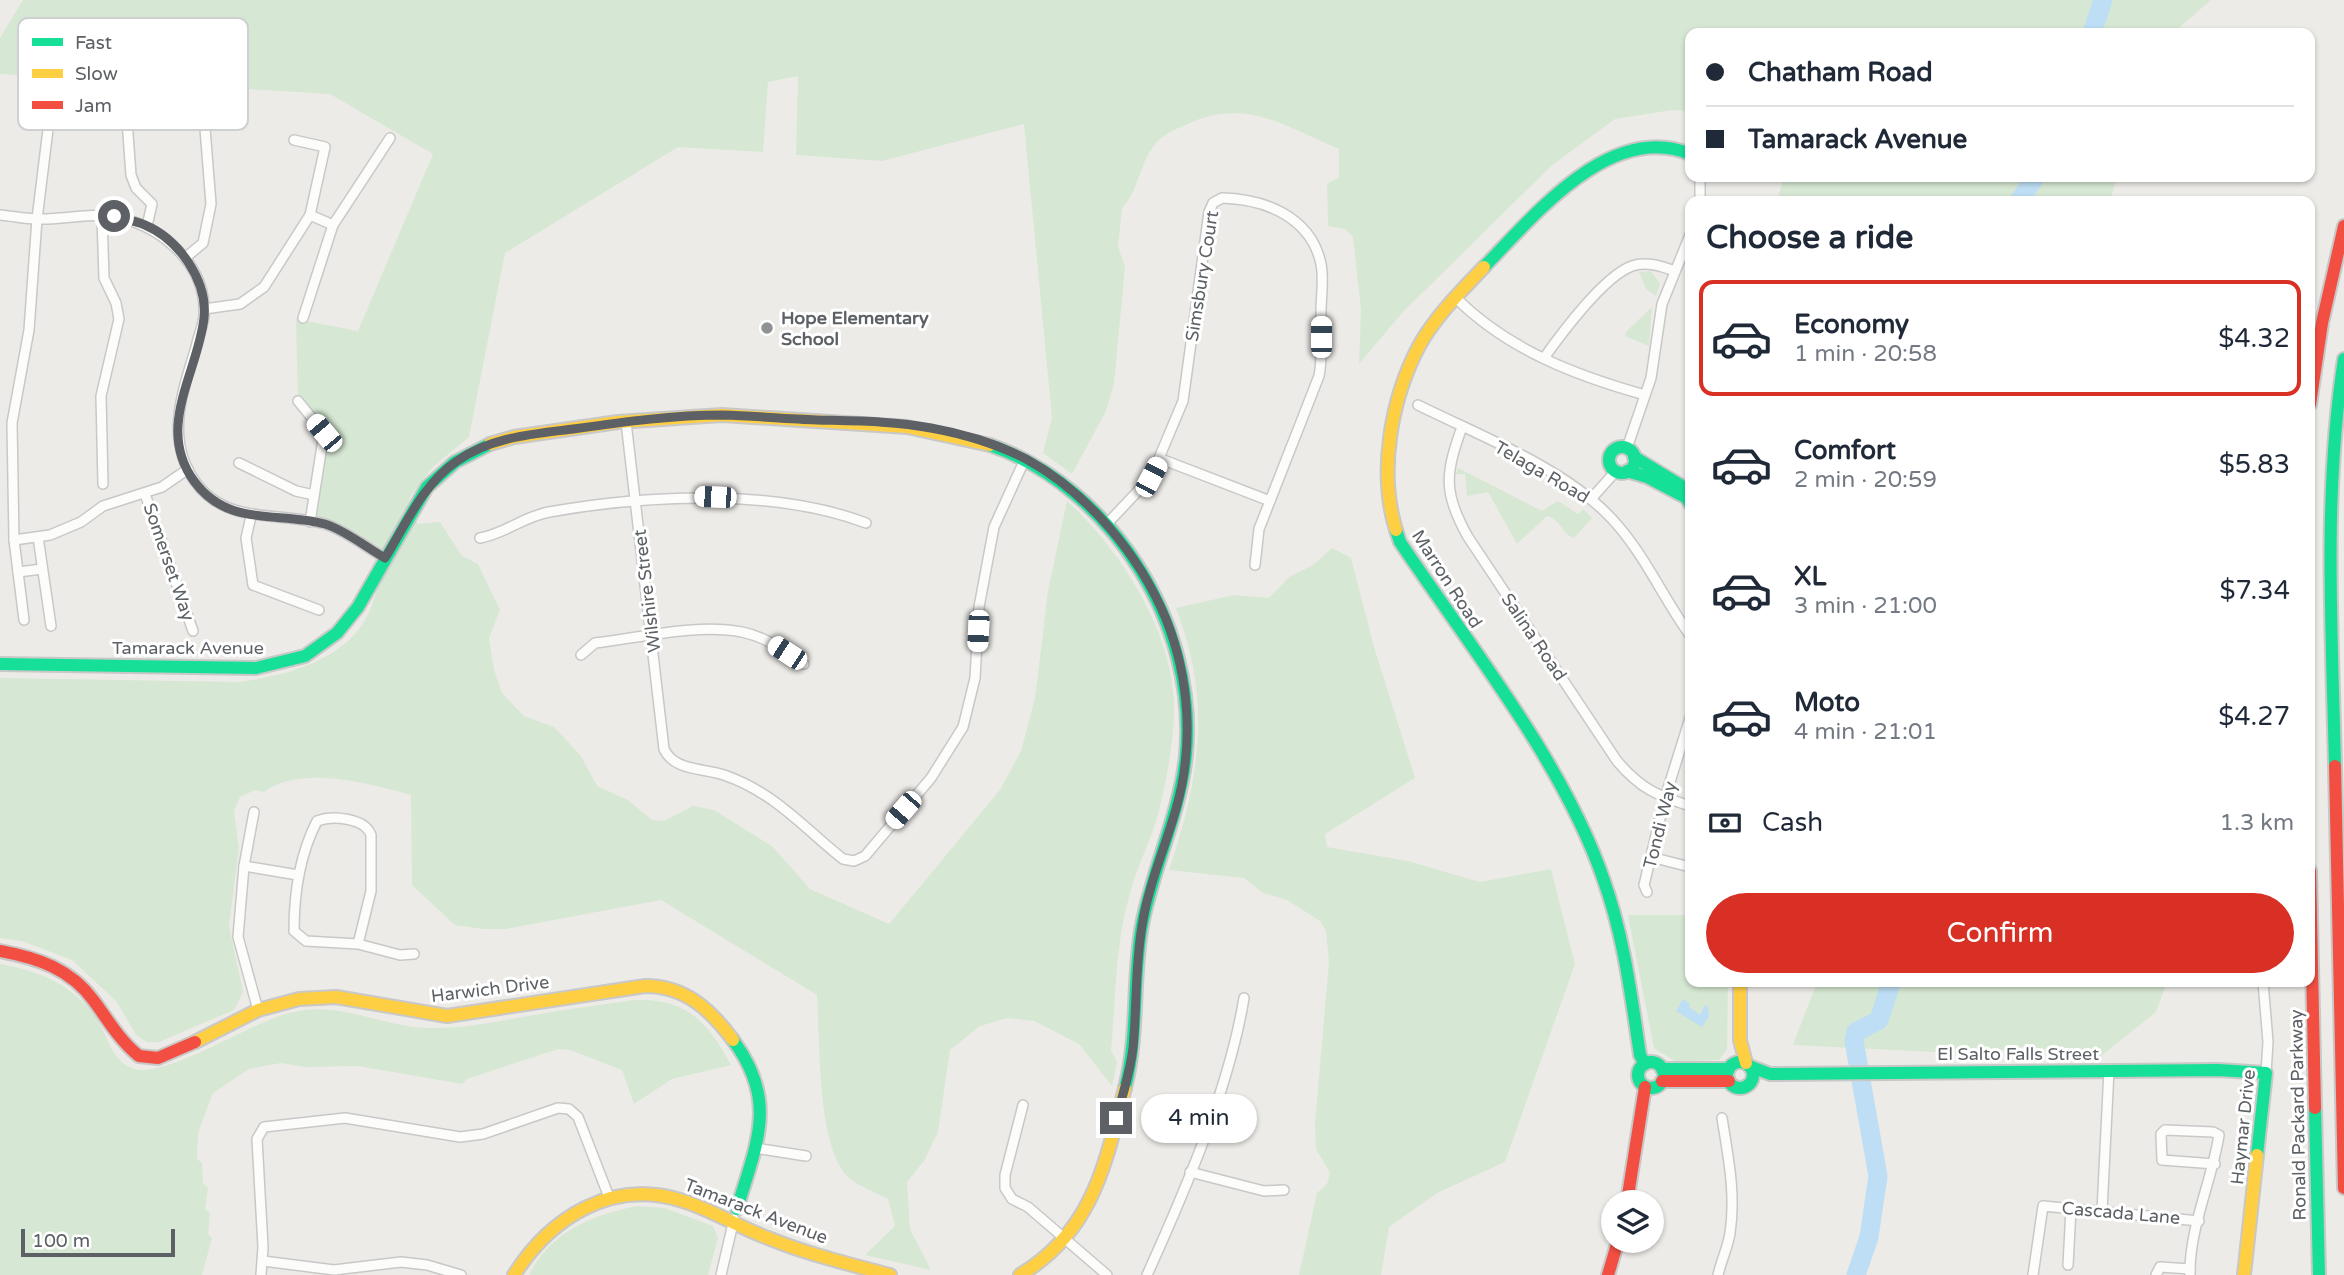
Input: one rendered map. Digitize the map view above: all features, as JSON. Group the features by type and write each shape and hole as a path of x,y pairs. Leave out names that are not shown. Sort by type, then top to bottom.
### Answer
{"main road":[{"name":"Marron Road","path":"1645,1064 1640,1055 1627,964 1603,877 1573,807 1533,740 1400,542 1393,524 1390,461 1398,396 1420,344 1456,298 1572,183 1605,159 1651,145 1677,147 1685,151"},
{"path":"2315,370 2322,323 2344,226"},
{"path":"2344,359 2333,446 2330,539 2344,1188"},
{"name":"Tamarack Avenue","path":"0,664 256,668 288,663 304,656 337,633 358,607 427,487 455,462 477,449 514,437 626,422 722,415 895,424 929,427 981,440 1025,459 1057,478 1089,505 1152,588 1166,620 1185,691 1187,729 1185,771 1177,808 1145,905 1138,950 1133,1051 1090,1204 1067,1240 1041,1264 1020,1275"},
{"path":"1685,495 1679,485 1666,474 1631,453 1617,448 1611,454 1609,462 1622,471 1647,477 1685,498"},
{"path":"1622,471 1633,466 1631,453"},
{"name":"Harwich Drive","path":"0,951 40,960 77,981 112,1024 124,1046 134,1056 146,1059 196,1041 258,1010 302,998 354,999 417,1015 447,1016 633,986 657,985 678,990 699,1002 720,1021 753,1073 760,1094 762,1117 737,1209"},
{"path":"1737,1068 1753,1072 1751,1081 1741,1087 1737,1068 1740,987"},
{"name":"Ronald Packard Parkway","path":"2313,987 2319,1275"},
{"path":"1629,1190 1645,1087 1639,1077 1645,1064 1655,1063 1662,1075 1653,1088 1645,1087"},
{"name":"El Salto Falls Street","path":"1662,1075 1737,1068 1777,1074 2109,1070 2266,1073"},
{"name":"Haymar Drive","path":"2244,1275 2266,1073"},
{"name":"El Salto Falls Street","path":"1751,1081 1777,1074"},
{"name":"Tamarack Avenue","path":"514,1275 529,1249 546,1231 584,1207 631,1193 667,1196 802,1250 890,1275"},
{"path":"1608,1275 1614,1253"}],"street":[{"path":"24,620 14,540 12,422 29,330 37,219 48,130"},
{"path":"128,130 131,175 136,188 152,204 147,226"},
{"path":"185,258 203,243 211,204 205,130"},
{"path":"303,318 333,225 390,138"},
{"path":"204,309 240,304 264,287 310,215 326,147 294,140"},
{"name":"Simsbury Court","path":"1106,525 1138,494 1161,459 1183,401 1209,212 1213,203 1222,198 1234,198 1286,214 1304,227 1316,247 1321,266 1321,361 1318,376 1259,529 1255,565"},
{"path":"0,215 37,219 114,216 147,226 175,246 193,269 204,309 204,318 180,401 177,425 182,456 194,481 227,508 251,516 327,524 385,558"},
{"path":"310,215 333,225"},
{"path":"102,216 104,278 116,303 119,319 101,396 103,484"},
{"path":"1631,453 1655,359 1662,304 1685,247"},
{"path":"1544,358 1570,322 1622,271 1647,264 1675,271"},
{"path":"1456,298 1496,333 1544,358 1588,379 1645,395"},
{"path":"298,401 324,433 310,522"},
{"name":"Telaga Road","path":"1419,405 1543,469 1591,499 1633,545 1685,627"},
{"name":"Wilshire Street","path":"626,422 653,636 664,749 669,760 680,766 725,775 771,797 843,859 854,861 865,856 931,778 962,727 975,678 979,607 994,527 1025,459"},
{"name":"Salina Road","path":"1462,427 1449,466 1448,488 1457,519 1618,761 1636,783 1665,798 1685,804"},
{"path":"1161,459 1270,501"},
{"path":"239,463 296,491 314,495"},
{"path":"14,540 50,536 81,522 103,506 121,498 145,494 188,469"},
{"path":"1591,499 1622,471"},
{"name":"Somerset Way","path":"145,494 193,631"},
{"path":"480,538 500,534 522,520 549,512 694,496 836,511 866,523"},
{"path":"251,516 246,538 253,585 319,610"},
{"path":"37,537 51,626"},
{"path":"19,572 42,569"},
{"path":"580,655 595,643 710,630 741,632 770,641 804,664"},
{"name":"Tondi Way","path":"1647,892 1644,885 1665,798 1685,748"},
{"path":"254,812 244,866 237,937 258,1010"},
{"path":"358,944 371,891 369,827 362,823 326,817 317,821 298,875 294,931 299,938 358,944 400,955 414,954"},
{"path":"1651,857 1685,866"},
{"path":"244,866 298,875"},
{"name":"Haymar Drive","path":"2263,987 2268,1042 2266,1073"},
{"path":"1147,1275 1190,1172 1237,1038 1244,998"},
{"path":"2102,1211 2109,1070"},
{"path":"1023,1105 1004,1175 1005,1188 1012,1199 1028,1207 1107,1275"},
{"path":"261,1275 263,1261 257,1139 264,1127 276,1123 345,1118 460,1138 483,1134 558,1108 569,1109 578,1117 609,1198"},
{"path":"1718,1275 1730,1236 1722,1118"},
{"path":"2156,1275 2160,1267 2190,1272 2199,1221 2215,1164 2219,1135 2213,1132 2165,1130 2161,1134 2162,1160 2215,1164"},
{"path":"755,1148 806,1156"},
{"path":"1190,1172 1264,1191 1283,1190"},
{"name":"Cascada Lane","path":"2033,1275 2043,1206 2199,1221"},
{"name":"Harwich Drive","path":"721,1275 737,1209"},
{"path":"2068,1265 2071,1209"},
{"path":"263,1261 334,1270 401,1262 427,1265 461,1275"}],"green space":[{"path":"23,0 2211,0 2179,28 1685,28 1685,111 1672,110 1615,119 1551,166 1402,313 1359,364 1361,310 1353,237 1345,229 1328,226 1327,184 1339,177 1339,149 1266,118 1248,114 1230,113 1190,123 1168,133 1157,142 1146,158 1132,193 1122,208 1118,246 1125,267 1114,384 1106,411 1072,474 1043,453 1052,418 1024,124 882,161 796,155 798,76 768,82 763,152 678,147 505,253 469,437 432,468 410,497 405,513 419,524 440,522 462,556 478,564 500,610 489,638 494,670 502,693 524,716 554,727 581,756 597,786 628,800 652,820 664,821 693,806 714,810 773,847 810,889 889,924 1000,790 1021,751 1035,698 1048,591 1067,501 1105,541 1138,591 1152,618 1171,673 1173,729 1168,771 1159,811 1124,915 1111,1050 1117,1062 1112,1086 1079,1044 1034,1021 1008,1018 980,1026 950,1050 938,1132 924,1161 907,1182 910,1229 931,1270 865,1255 895,1226 888,1199 850,1179 837,1160 825,1115 817,995 661,900 505,929 455,925 412,885 411,795 357,782 316,778 297,779 264,792 255,790 240,797 234,811 239,848 229,926 243,992 234,1010 159,1042 147,1042 137,1036 116,1001 72,960 22,941 0,938 0,678 239,682 278,675 317,661 350,639 363,624 374,599 385,558 327,524 310,522 324,433 298,401 296,319 358,331 433,154 330,94 248,89 248,18 18,18 18,75 0,74 0,38"},
{"path":"1783,182 2116,182 2111,196 1778,196"},
{"path":"1651,271 1660,284 1656,296 1646,289 1639,272"},
{"path":"1652,307 1649,346 1625,336 1626,332"},
{"path":"1458,468 1542,511 1558,501 1578,514 1583,509 1592,518 1574,538 1547,516 1517,544 1488,492 1467,496 1465,474 1456,474"},
{"path":"1332,548 1351,558 1374,647 1415,778 1325,834 1327,847 1408,861 1480,882 1551,869 1575,964 1505,1162 1437,1193 1389,1227 1381,1275 1299,1275 1317,1193 1327,1184 1330,1173 1316,1149 1315,1123 1329,962 1326,931 1320,921 1287,900 1263,893 1244,878 1169,870 1188,803 1198,739 1194,675 1176,608 1234,595 1269,598 1289,577 1313,565"},
{"path":"1628,915 1685,915 1685,987 1728,987 1727,1049 1719,1060 1676,1062 1654,1048"},
{"path":"0,964 53,980 76,995 95,1016 120,1061 135,1069 168,1065 276,1017 311,1009 345,1012 412,1027 442,1028 634,1000 668,1003 693,1015 713,1036 731,1065 672,1079 634,1104 622,1070 570,1050 558,1049 467,1079 462,1084 358,1066 305,1067 281,1063 249,1069 213,1093 198,1133 197,1159 202,1163 203,1183 208,1188 205,1209 210,1213 208,1234 212,1238 202,1275 0,1275"},
{"path":"1815,987 2165,987 2156,1012 2101,1056 2049,1055 2027,1046 1972,1054 1793,1045"},
{"path":"636,1206 665,1208 713,1226 718,1238 708,1275 529,1275 538,1260 561,1236 603,1215"}],"water":[{"path":"1683,999 1700,1015 1705,1005 1708,1007 1709,1016 1702,1027 1676,1011"}],"waterway":[{"path":"2094,28 2103,0"},
{"path":"2022,196 2032,182"},
{"path":"1856,1275 1869,1237 1878,1176 1854,1041 1856,1032 1879,1020 1890,987"}],"traffic: fast":[{"path":"1484,267 1550,200 1603,162 1631,151 1660,147 1685,153"},
{"path":"2335,766 2331,511 2337,410 2344,359"},
{"path":"0,664 256,668 305,656 337,633 358,607 427,487 455,462 490,444"},
{"path":"990,445 1034,465 1074,493 1109,528 1139,567 1162,611 1178,658 1186,706 1186,755 1178,798 1142,925 1132,1047 1125,1088"},
{"path":"1622,447 1631,451 1635,460 1631,469 1622,473 1613,469 1609,460 1613,451 1622,447"},
{"path":"1634,457 1680,485 1685,494"},
{"path":"1627,471 1647,477 1685,497"},
{"path":"1396,530 1400,542 1539,748 1586,834 1616,922 1640,1055 1645,1064"},
{"path":"733,1040 756,1083 759,1104 756,1143 737,1209"},
{"path":"1651,1062 1660,1066 1664,1075 1660,1084 1651,1088 1642,1084 1638,1075 1642,1066 1651,1062"},
{"path":"1740,1062 1749,1066 1753,1075 1749,1084 1740,1088 1731,1084 1727,1075 1731,1066 1740,1062"},
{"path":"1749,1066 1770,1074 2218,1070 2266,1073 2257,1155"},
{"path":"1662,1069 1729,1069"},
{"path":"2315,1108 2319,1275"}],"traffic: slow":[{"path":"1396,530 1388,484 1388,460 1390,436 1401,389 1425,335 1484,267"},
{"path":"490,444 514,437 618,422 722,415 907,427 990,445"},
{"path":"195,1042 258,1010 299,999 336,997 447,1016 645,986 672,990 695,1001 715,1018 733,1040"},
{"path":"1740,987 1740,1040 1746,1063"},
{"path":"1020,1275 1045,1257 1080,1217 1102,1169 1125,1088"},
{"path":"2244,1275 2257,1155"},
{"path":"514,1275 545,1236 564,1221 607,1199 630,1195 655,1195 680,1200 783,1244 890,1275"}],"traffic: jam":[{"path":"2315,370 2322,323 2344,226"},
{"path":"2335,766 2344,1188"},
{"path":"0,951 40,961 75,981 94,1001 120,1037 139,1056 158,1058 195,1042"},
{"path":"2312,987 2315,1108"},
{"path":"1662,1081 1729,1081"},
{"path":"1629,1190 1645,1087"},
{"path":"1608,1275 1614,1253"}],"place":[{"name":"Hope Elementary School","path":"767,328"}],"route":[{"path":"114,216 147,226 175,246 193,269 203,298 204,318 180,401 177,425 182,456 194,481 227,508 251,516 327,524 385,558 427,487 455,462 477,449 514,437 693,416 722,415 929,427 981,440 1025,459 1057,478 1089,505 1127,550 1152,588 1178,655 1185,691 1187,729 1185,771 1177,808 1145,905 1138,950 1133,1051 1116,1118"}]}
